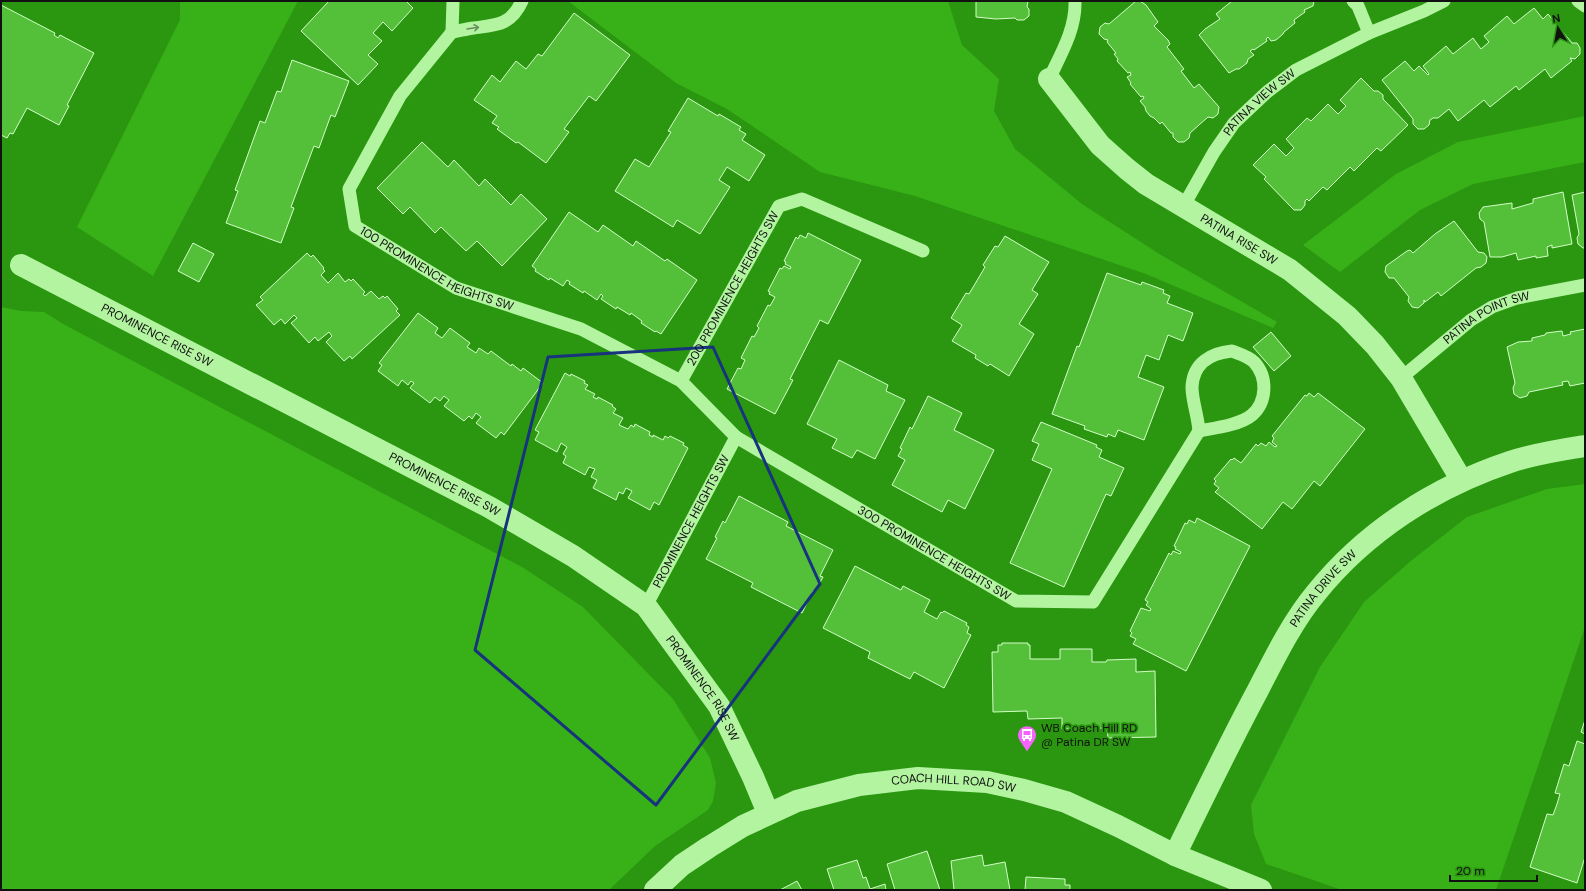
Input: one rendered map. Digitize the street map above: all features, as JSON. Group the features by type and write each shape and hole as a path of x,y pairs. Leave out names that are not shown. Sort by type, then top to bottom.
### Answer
{"street":[{"name":"PATINA RISE SW","path":"1049,79 1100,145 1111,156 1146,184 1290,270 1347,316 1375,345 1401,378 1462,481"},
{"name":"PROMINENCE RISE SW","path":"21,265 489,507 573,556 646,606 719,706 753,777 768,813"},
{"name":"PATINA DRIVE SW","path":"1175,855 1284,640 1316,593 1340,567 1386,526 1421,502 1462,481 1510,462 1551,452 1585,446"},
{"name":"COACH HILL ROAD SW","path":"655,890 682,865 708,847 768,813 797,801 859,785 918,778 987,782 1024,790 1066,802 1175,855 1261,890"}],"lane":[{"path":"453,1 452,32 498,25 509,20 517,12 522,1"},
{"name":"PATINA RISE SW","path":"1049,79 1069,38 1075,9 1075,1"},
{"path":"1353,1 1358,6 1369,33"},
{"name":"PATINA VIEW SW","path":"1183,207 1214,152 1234,123 1262,97 1296,70 1369,33 1424,11 1444,1"},
{"path":"1578,1 1585,6"},
{"name":"100 PROMINENCE HEIGHTS SW","path":"452,32 400,96 349,189 355,226 456,288 581,329 681,381 736,437"},
{"name":"200 PROMINENCE HEIGHTS SW","path":"681,381 779,206 802,200 923,251"},
{"name":"PATINA POINT SW","path":"1401,378 1472,320 1492,307 1517,298 1585,285"},
{"path":"1220,352 1232,352 1244,355 1254,362 1261,372 1264,383 1264,395 1260,405 1253,415 1243,421 1199,430 1192,388 1194,376 1200,365 1209,357 1220,352"},
{"name":"300 PROMINENCE HEIGHTS SW","path":"736,437 1016,602 1093,602 1199,430"},
{"name":"PROMINENCE HEIGHTS SW","path":"646,606 736,437"}],"highlighted area":[{"path":"713,347 820,584 656,805 475,650 548,357"}],"green space":[{"path":"180,1 298,1 153,276 77,227 180,20"},
{"path":"568,1 948,1 962,45 999,79 994,111 1015,149 1082,204 1161,255 1277,322 1273,328 1146,274 915,196 820,172 727,109 676,83"},
{"path":"1585,116 1585,162 1473,184 1420,210 1340,272 1303,245 1396,174 1458,142"},
{"path":"1,307 21,311 44,312 65,325 522,567 583,607 673,699 710,758 716,783 713,801 708,810 655,846 609,890 1,890"},
{"path":"1585,484 1585,627 1496,890 1342,890 1266,864 1254,834 1251,805 1320,667 1364,602 1412,560 1467,517 1547,489"}],"building":[{"path":"329,1 406,1 413,8 392,31 383,22 373,33 382,41 368,55 378,64 358,85 301,31"},
{"path":"976,1 1028,1 1027,7 1029,9 1029,16 1024,20 1017,20 1015,18 996,19 976,17"},
{"path":"1136,1 1140,1 1146,5 1158,22 1154,26 1168,40 1170,44 1167,47 1184,69 1181,71 1194,88 1199,84 1219,107 1218,114 1213,118 1208,117 1190,133 1189,138 1184,142 1178,142 1173,137 1173,133 1171,133 1162,122 1160,124 1146,111 1145,107 1140,101 1144,98 1143,96 1141,97 1130,84 1131,83 1127,77 1131,75 1130,72 1128,73 1117,61 1118,59 1114,54 1116,53 1107,42 1108,40 1104,39 1099,34 1100,27 1105,23 1109,24"},
{"path":"1232,1 1314,1 1313,6 1304,10 1305,12 1294,20 1295,23 1276,40 1271,41 1268,37 1266,39 1267,41 1250,51 1254,55 1248,59 1247,63 1239,69 1229,73 1199,35 1220,19 1216,14"},
{"path":"1,5 55,33 54,35 58,38 60,35 94,53 67,105 69,106 59,125 27,108 13,134 10,133 7,138 1,135"},
{"path":"1534,8 1543,19 1548,14 1572,43 1577,43 1580,48 1580,54 1575,59 1570,58 1572,61 1551,78 1545,69 1519,90 1516,86 1490,107 1484,100 1458,121 1449,109 1438,118 1433,118 1430,120 1429,125 1424,129 1418,129 1413,124 1413,119 1382,80 1405,61 1414,71 1419,66 1428,75 1429,74 1423,66 1446,46 1453,54 1473,38 1481,49 1489,42 1484,36 1507,16 1514,24"},
{"path":"574,13 630,55 596,101 589,96 564,129 569,132 546,163 518,142 516,143 497,129 499,127 492,123 497,116 474,100 492,75 500,82 516,61 526,69 538,54 542,56"},
{"path":"292,60 349,81 335,117 331,115 319,148 314,146 291,207 294,208 281,243 226,223 238,191 235,190 260,121 265,123 277,91 281,92"},
{"path":"1361,78 1374,91 1378,91 1383,95 1383,99 1408,125 1381,151 1377,148 1354,171 1350,167 1327,190 1323,187 1309,201 1307,199 1301,210 1294,210 1264,179 1266,177 1253,165 1274,144 1286,156 1294,148 1286,139 1307,118 1311,121 1328,104 1338,114 1346,106 1340,100"},
{"path":"688,98 718,116 719,114 741,127 739,130 746,134 742,140 765,155 749,181 727,167 719,180 730,187 700,234 677,220 673,227 615,191 635,159 649,167 671,132 668,131"},
{"path":"422,142 448,167 454,160 479,186 485,179 511,205 521,194 547,219 502,266 477,241 466,251 441,227 435,233 410,207 403,214 377,188"},
{"path":"1563,192 1572,244 1552,248 1552,245 1547,247 1548,256 1536,258 1536,256 1518,260 1516,253 1502,257 1490,257 1484,222 1480,219 1479,213 1483,207 1512,203 1512,209 1533,203 1533,199"},
{"path":"1585,192 1585,248 1583,248 1578,244 1577,238 1579,234 1572,195"},
{"path":"569,212 598,232 603,225 633,246 636,241 665,261 667,259 697,280 661,334 641,323 642,321 631,313 630,315 617,307 616,309 601,299 603,296 601,294 597,300 584,291 583,293 569,284 570,282 567,280 563,286 550,278 549,280 535,271 536,269 532,266"},
{"path":"1454,221 1478,252 1484,253 1487,257 1486,263 1481,267 1476,268 1441,296 1438,292 1425,302 1424,300 1424,303 1418,308 1412,307 1408,301 1409,297 1394,278 1389,278 1385,272 1386,266 1407,251 1410,250 1413,253 1435,234"},
{"path":"808,233 861,260 828,324 820,320 790,379 793,380 775,414 727,389 738,368 741,369 745,360 741,358 752,336 754,337 759,328 757,326 768,305 770,306 775,297 769,294 770,292 768,291 780,268 782,269 784,266 790,269 791,267 785,264 786,262 784,261 796,237 798,239 800,235 806,238"},
{"path":"1005,236 1049,262 1032,290 1038,294 1019,324 1034,334 1009,376 990,364 988,366 975,358 976,355 952,341 962,325 951,318 966,293 969,294 985,267 983,265 995,246 998,247"},
{"path":"193,243 214,254 199,282 178,271"},
{"path":"307,253 311,257 313,255 324,268 323,269 325,271 321,275 328,283 338,273 345,282 349,279 351,281 353,279 365,292 363,294 365,296 371,291 379,299 383,296 385,298 387,296 398,309 396,311 400,315 352,359 350,356 344,361 326,342 332,336 329,332 318,341 315,337 309,343 291,323 297,318 294,315 285,324 281,319 274,325 256,305 263,300 260,297"},
{"path":"1107,273 1141,285 1142,282 1164,290 1163,293 1170,296 1167,303 1193,313 1183,341 1168,335 1159,360 1146,355 1138,377 1164,387 1144,440 1118,430 1115,437 1108,434 1107,437 1084,429 1085,426 1052,414 1077,346 1079,347"},
{"path":"418,313 438,328 435,333 442,338 450,328 470,343 467,347 476,353 479,348 488,354 491,351 511,366 512,364 521,371 523,368 543,383 504,435 501,432 496,438 476,423 481,417 476,413 472,419 469,416 464,421 444,406 449,400 444,396 440,401 435,397 430,403 410,388 414,383 411,381 408,385 402,380 398,386 378,371 382,365 379,363"},
{"path":"1585,329 1585,383 1570,386 1568,381 1562,382 1563,385 1529,392 1527,396 1520,398 1514,394 1513,388 1515,383 1507,347 1518,342 1532,341 1532,338 1545,335 1546,333 1562,331 1563,336 1571,334 1570,332"},
{"path":"1271,332 1291,356 1274,371 1253,347"},
{"path":"839,360 888,385 886,391 905,400 875,459 857,450 852,458 832,448 837,439 807,424"},
{"path":"565,373 570,376 571,374 585,381 584,383 588,385 585,389 595,394 593,397 597,399 598,397 613,405 612,406 616,409 613,413 623,418 619,425 628,429 631,425 634,427 635,424 650,432 649,435 653,437 653,435 663,440 665,436 668,438 670,436 684,443 683,445 688,448 659,505 654,502 650,510 628,498 632,491 626,488 623,494 619,492 616,500 593,488 597,480 591,477 595,469 589,467 585,475 563,463 566,456 563,454 567,447 561,443 557,452 535,440 539,432 535,430"},
{"path":"1309,393 1314,397 1318,393 1365,429 1320,486 1314,481 1292,509 1283,502 1262,529 1215,492 1219,488 1214,484 1216,481 1214,479 1231,459 1232,460 1234,458 1241,463 1256,444 1258,446 1261,443 1266,446 1269,442 1275,447 1277,446 1272,442 1274,438 1272,436 1305,395 1307,396"},
{"path":"928,396 962,413 954,430 994,450 965,509 948,500 942,512 892,485 905,460 898,456 902,449 900,448 910,427 912,429"},
{"path":"1041,422 1097,445 1096,447 1102,450 1099,457 1124,468 1111,496 1106,494 1064,587 1010,563 1052,469 1032,460 1039,444 1032,441"},
{"path":"739,496 788,522 786,526 833,550 820,576 823,577 815,592 813,591 802,613 751,587 753,583 706,559 717,538 715,537 723,521 725,523"},
{"path":"1197,518 1250,546 1186,671 1133,644 1136,639 1130,636 1132,633 1130,631 1141,608 1150,611 1151,609 1146,605 1148,602 1145,600 1169,553 1171,555 1173,551 1180,554 1181,552 1175,549 1176,547 1174,546 1185,523 1187,524 1189,520 1195,523"},
{"path":"855,566 901,590 903,586 930,600 924,612 937,619 941,612 942,613 944,611 967,623 966,625 969,627 967,633 971,635 944,688 914,672 910,679 868,658 870,652 823,628"},
{"path":"1002,643 1028,643 1028,645 1030,645 1030,659 1060,659 1060,649 1092,649 1092,662 1136,659 1136,672 1155,671 1156,737 1108,738 1107,728 1062,729 1062,718 1028,719 1027,711 993,712 992,652 998,652 998,645 1002,645"},
{"path":"1585,720 1585,734 1581,732"},
{"path":"1577,741 1585,744 1585,857 1577,883 1530,867 1547,814 1553,815 1557,804 1560,794 1555,793 1564,764 1569,766"},
{"path":"927,851 940,890 895,890 887,864"},
{"path":"982,855 984,866 1005,862 1010,890 954,890 951,861"},
{"path":"857,860 863,878 866,877 870,889 885,884 886,890 834,890 827,869"},
{"path":"1026,877 1065,879 1065,885 1070,885 1070,890 1025,890"},
{"path":"797,881 802,890 780,890"}],"place":[{"name":"WB Coach Hill RD @ Patina DR SW","path":"1027,752"}]}
